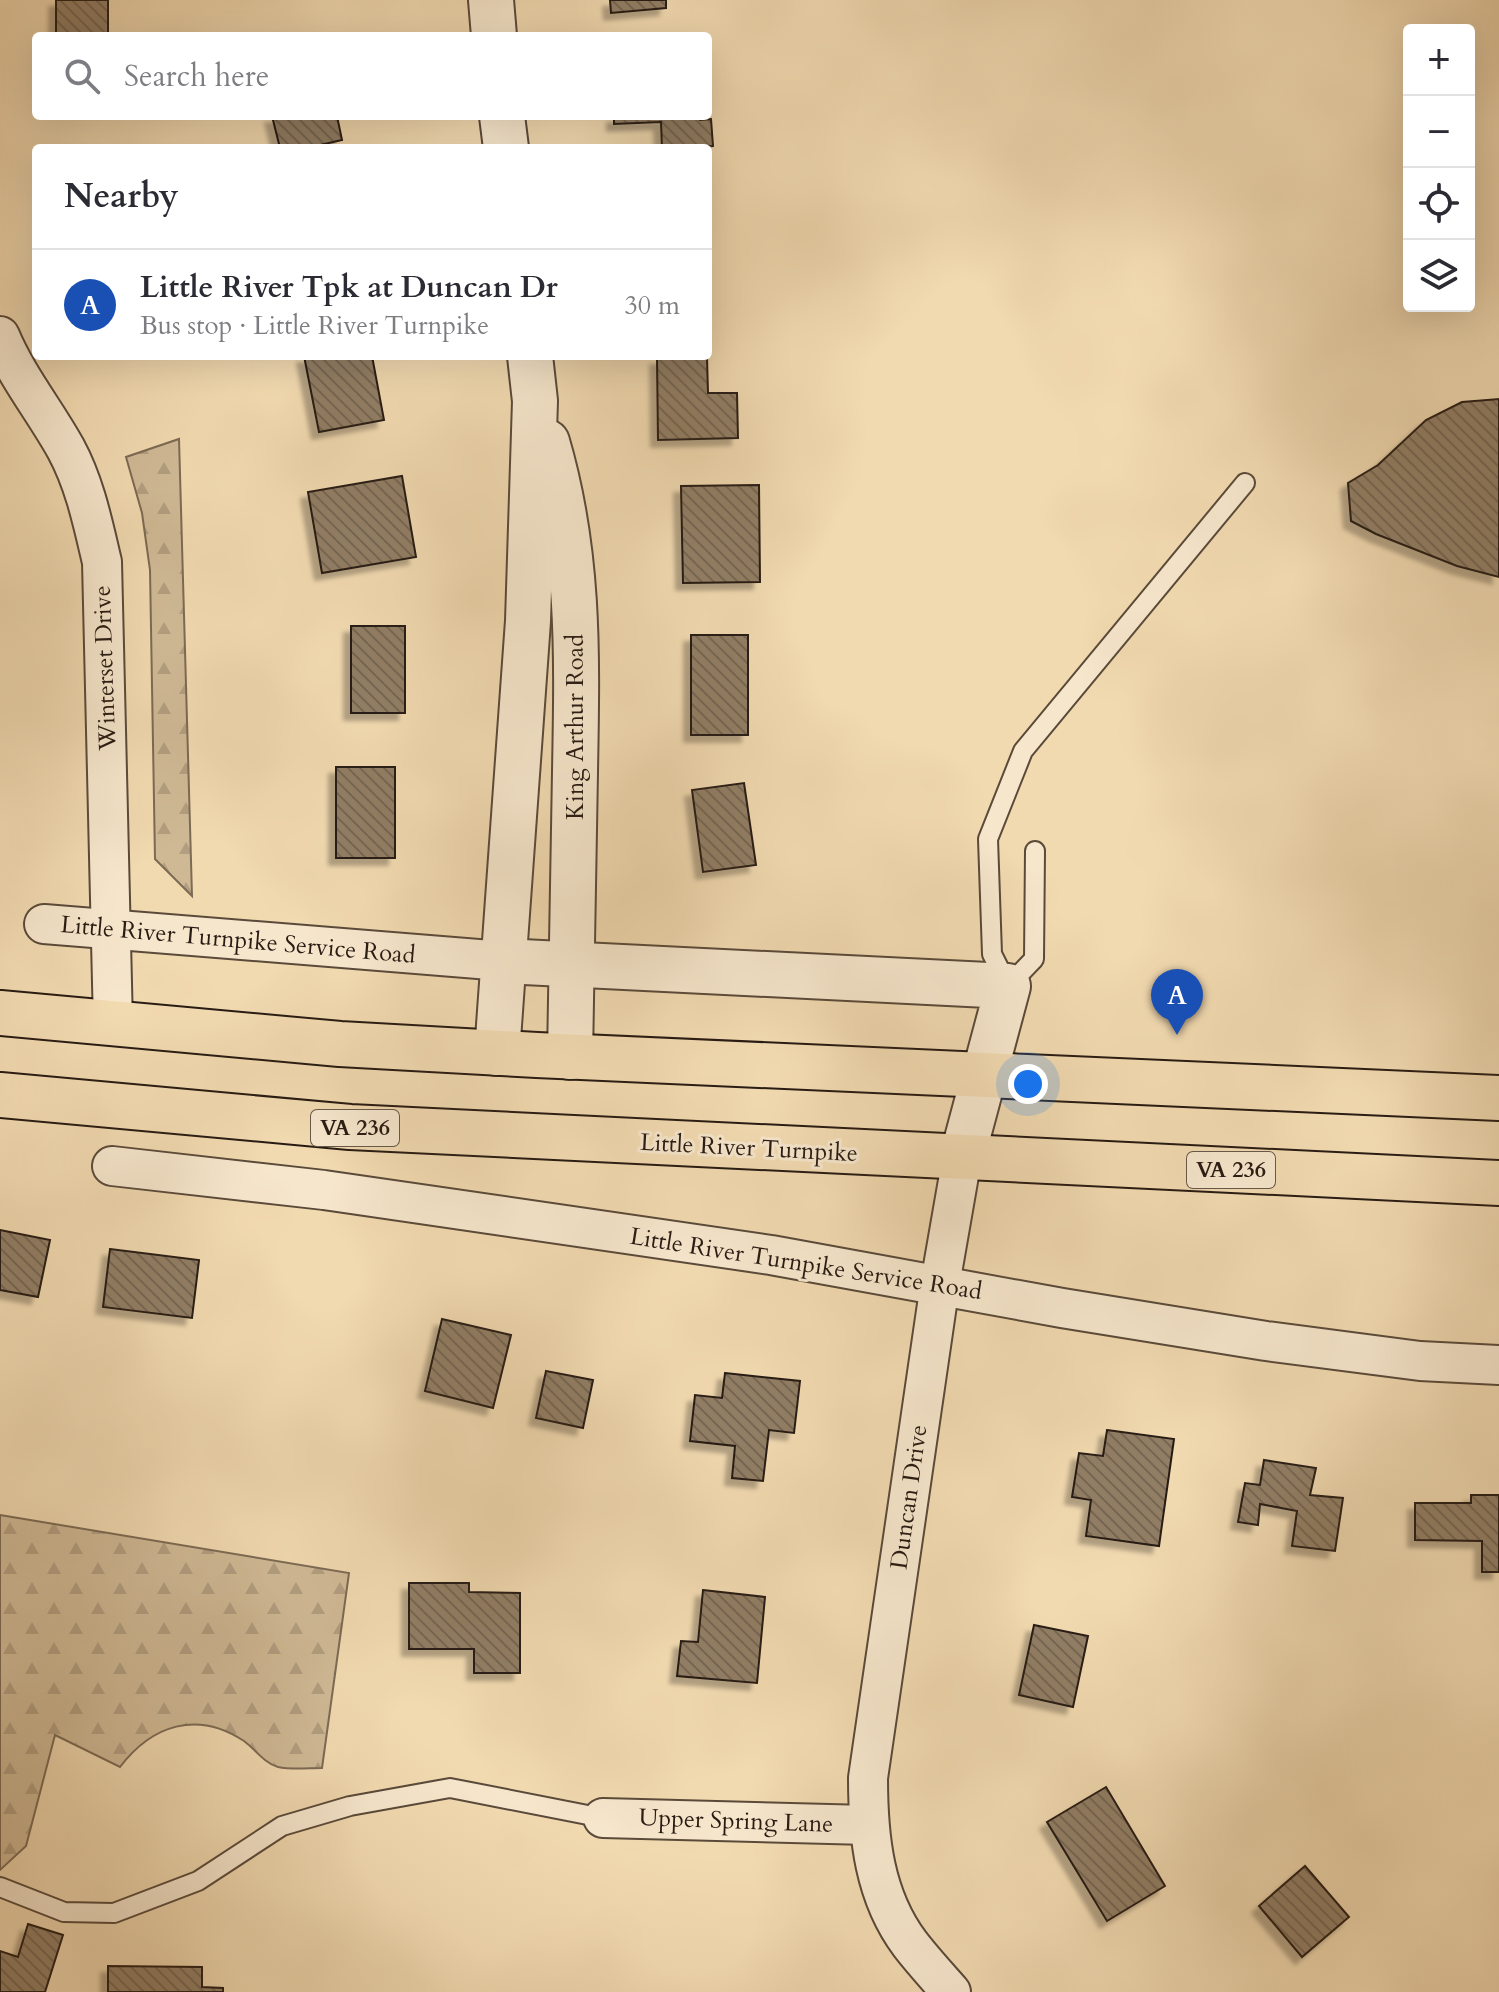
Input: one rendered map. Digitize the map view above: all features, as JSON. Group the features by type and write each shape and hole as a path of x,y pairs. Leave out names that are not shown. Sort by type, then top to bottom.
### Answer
{"main road":[{"path":"0,1013 340,1044 497,1053 1499,1098"},
{"name":"Little River Turnpike","path":"0,1095 350,1127 1499,1183"}],"street":[{"path":"491,0 494,32"},
{"path":"502,120 506,144"},
{"name":"Winterset Drive","path":"0,336 10,361 68,452 90,508 102,562 113,1025"},
{"name":"King Arthur Road","path":"497,1053 528,621 535,401 530,360"},
{"name":"King Arthur Road","path":"535,401 561,490 574,579 577,649 570,1057"},
{"name":"Little River Turnpike Service Road","path":"44,924 503,961 1008,986"},
{"name":"Duncan Drive","path":"951,1992 908,1942 887,1903 875,1869 868,1825 868,1778 940,1284 962,1158 1008,986"},
{"name":"Little River Turnpike Service Road","path":"112,1166 324,1190 771,1255 1062,1308 1266,1341 1420,1361 1499,1365"},
{"name":"Upper Spring Lane","path":"603,1818 868,1825"}],"lane":[{"path":"1035,851 1034,959 1008,986 992,954 988,839 1023,751 1245,483"},
{"path":"0,1887 64,1912 114,1913 198,1881 282,1826 350,1806 450,1788 603,1818"}],"green space":[{"path":"179,439 192,896 155,859 150,570 142,513 126,457"},
{"path":"0,1515 349,1573 322,1768 278,1767 244,1741 209,1726 176,1727 161,1732 146,1741 120,1767 55,1735 26,1846 0,1870"}],"building":[{"path":"56,0 108,0 108,32 56,32"},
{"path":"610,0 666,0 666,8 611,13"},
{"path":"273,120 338,120 342,140 324,144 279,144"},
{"path":"614,120 711,120 713,146 662,144 661,122 614,124"},
{"path":"305,360 373,360 384,420 319,432"},
{"path":"657,360 707,360 708,393 737,393 738,438 658,440"},
{"path":"1499,399 1499,577 1457,566 1351,521 1348,483 1378,465 1426,420 1462,402"},
{"path":"402,476 416,557 322,573 308,492"},
{"path":"759,485 760,582 683,583 681,486"},
{"path":"351,626 405,626 405,713 351,713"},
{"path":"691,635 748,635 748,735 691,735"},
{"path":"336,767 395,767 395,858 336,858"},
{"path":"744,783 756,865 703,872 692,790"},
{"path":"0,1230 50,1240 38,1297 0,1290"},
{"path":"110,1249 199,1260 192,1318 103,1307"},
{"path":"442,1319 511,1335 493,1408 425,1391"},
{"path":"546,1371 593,1380 583,1428 536,1418"},
{"path":"725,1373 800,1381 794,1433 769,1430 763,1481 732,1478 735,1446 690,1441 695,1395 722,1398"},
{"path":"1107,1430 1174,1439 1159,1546 1086,1536 1091,1500 1072,1497 1079,1453 1103,1456"},
{"path":"1264,1460 1316,1468 1310,1495 1343,1498 1335,1551 1292,1546 1297,1511 1260,1504 1258,1525 1238,1522 1245,1483 1260,1485"},
{"path":"1471,1495 1499,1495 1499,1572 1482,1572 1482,1541 1415,1540 1415,1503 1471,1503"},
{"path":"409,1583 469,1583 469,1592 520,1593 520,1673 474,1673 474,1649 409,1649"},
{"path":"703,1590 765,1597 757,1683 677,1676 681,1641 698,1642"},
{"path":"1034,1625 1088,1636 1073,1707 1019,1695"},
{"path":"1106,1787 1165,1886 1107,1921 1047,1822"},
{"path":"1305,1866 1349,1917 1302,1957 1259,1906"},
{"path":"28,1924 63,1935 45,1992 0,1992 0,1951 18,1957"},
{"path":"108,1966 202,1967 202,1987 223,1988 223,1992 108,1992"}],"place":[{"name":"Little River Tpk at Duncan Dr","path":"1177,1035"}]}
